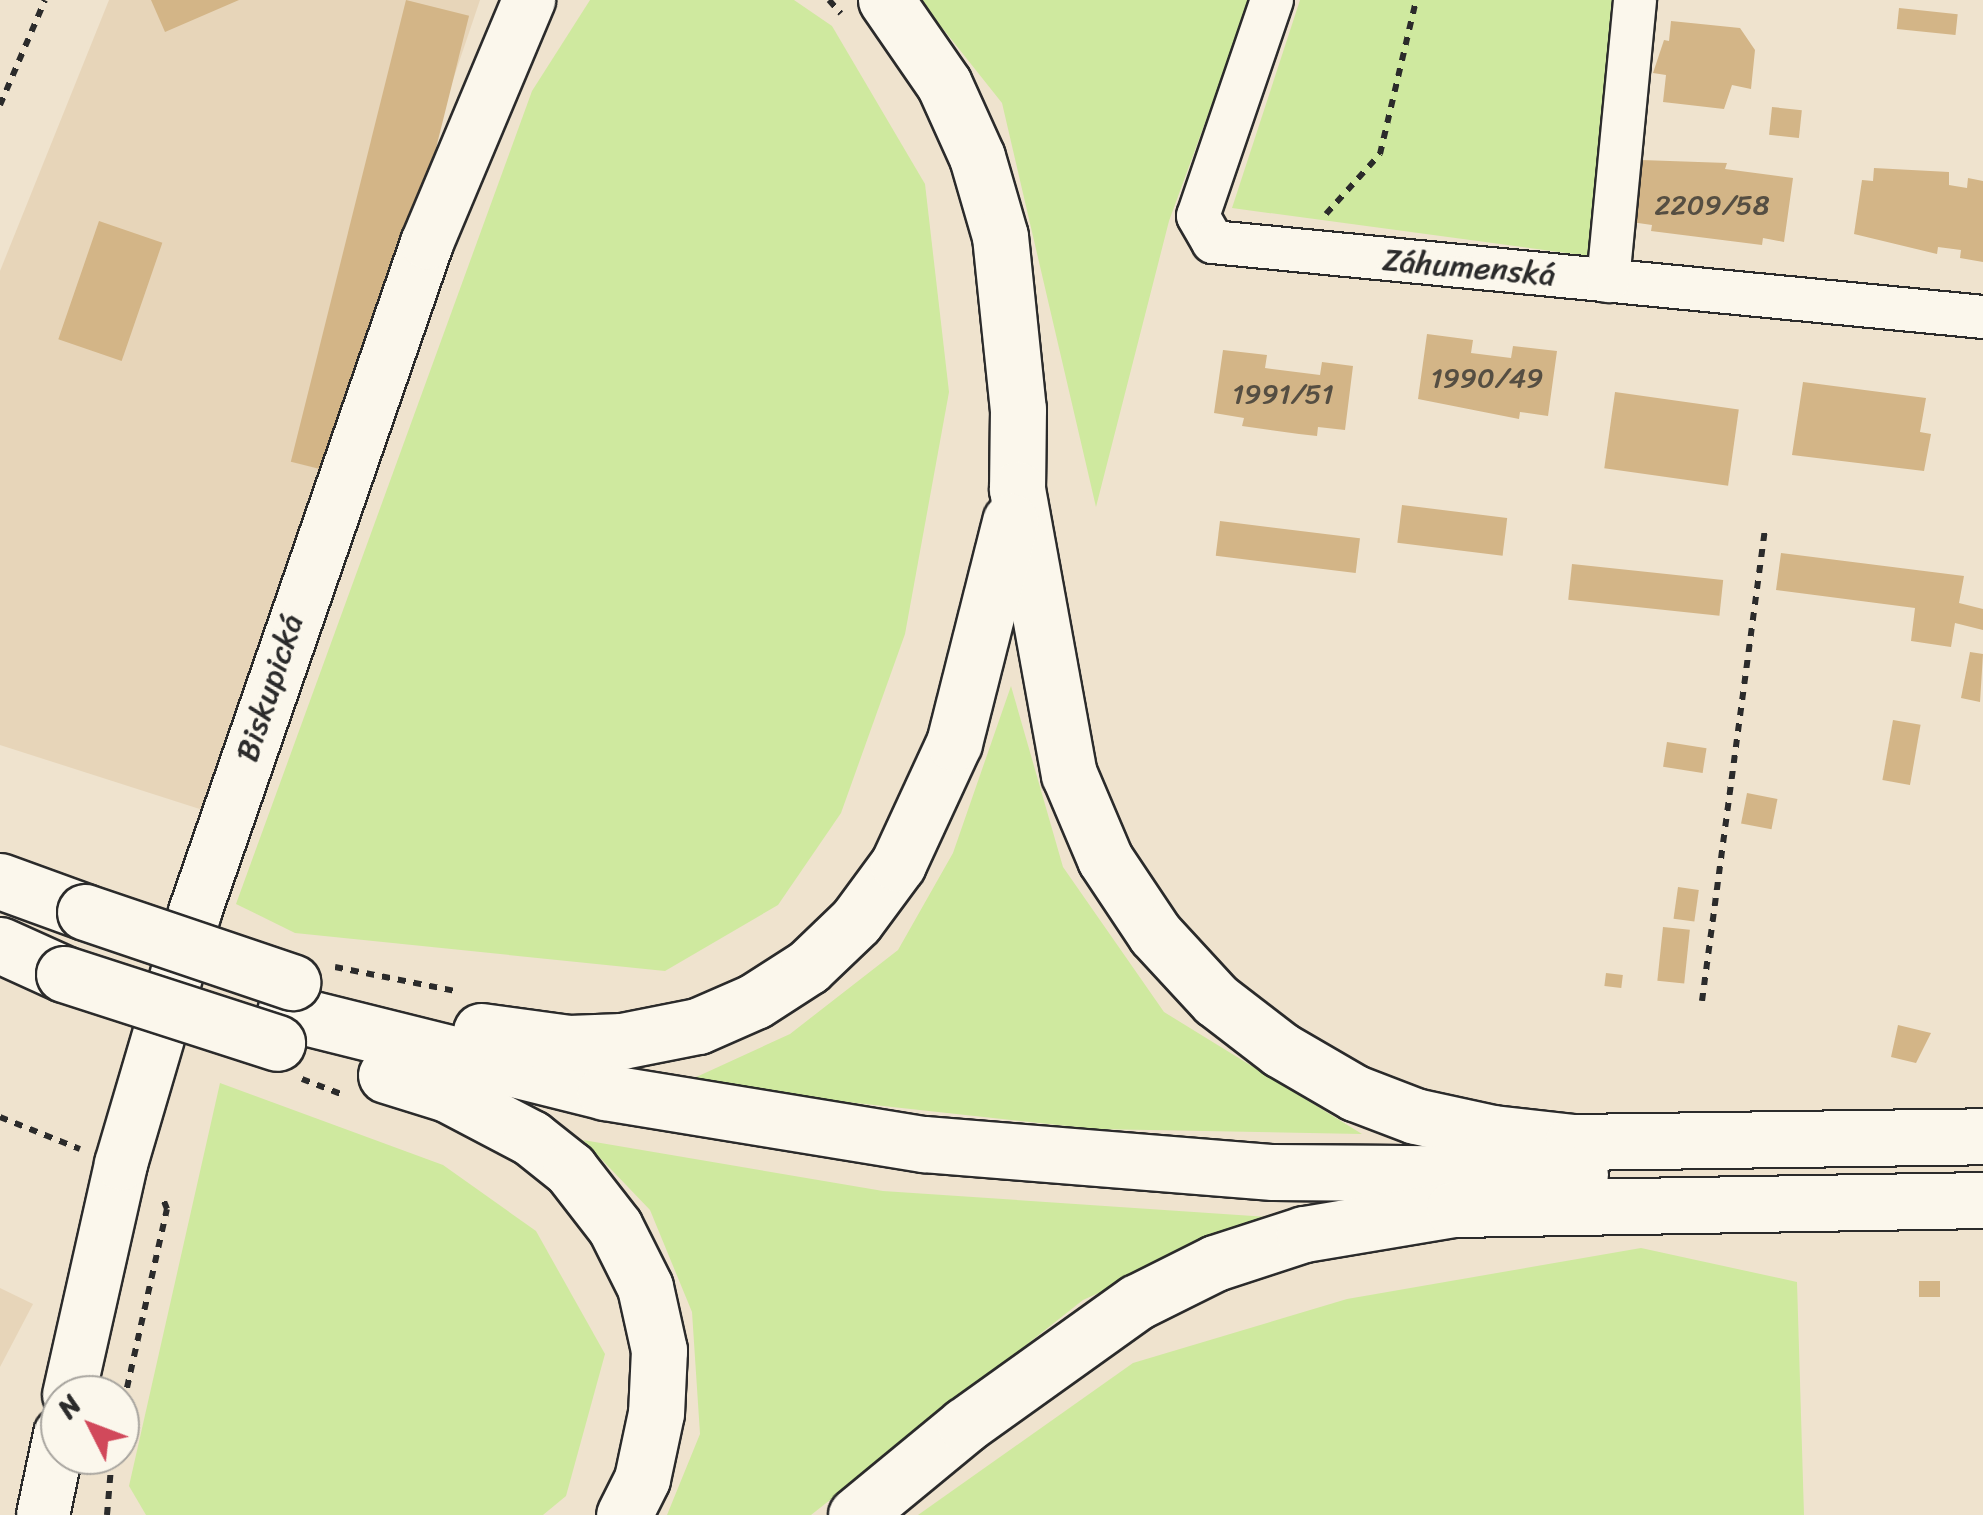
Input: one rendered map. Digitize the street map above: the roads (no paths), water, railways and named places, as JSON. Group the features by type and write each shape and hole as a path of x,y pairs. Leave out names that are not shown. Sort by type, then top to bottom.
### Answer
{"main road":[{"path":"868,12 944,84 977,157 1000,236 1018,410 1017,489 1069,774 1105,859 1155,934 1216,1000 1281,1050 1354,1092 1416,1116 1573,1142 1983,1136"},
{"path":"295,1016 501,1036 622,1041 698,1026 755,1001 808,966 856,921 898,864 928,805 976,673 1017,489"},
{"path":"0,881 74,943"},
{"path":"0,916 295,1016 604,1092 769,1123 1088,1160 1273,1172 1983,1168"},
{"path":"0,945 74,943"},
{"path":"295,1016 485,1110 570,1170 616,1226 645,1287 659,1350 652,1429 642,1479 624,1515"},
{"path":"856,1515 1054,1359 1137,1302 1215,1263 1374,1218 1570,1208 1983,1200"}],"street":[{"name":"Biskupická","path":"74,1375 121,1164 195,912 427,243 529,0"},
{"name":"Záhumenská","path":"1272,0 1198,216 1213,242 1983,317"},
{"path":"1608,281 1635,0"},
{"path":"43,1515 51,1475"}]}
